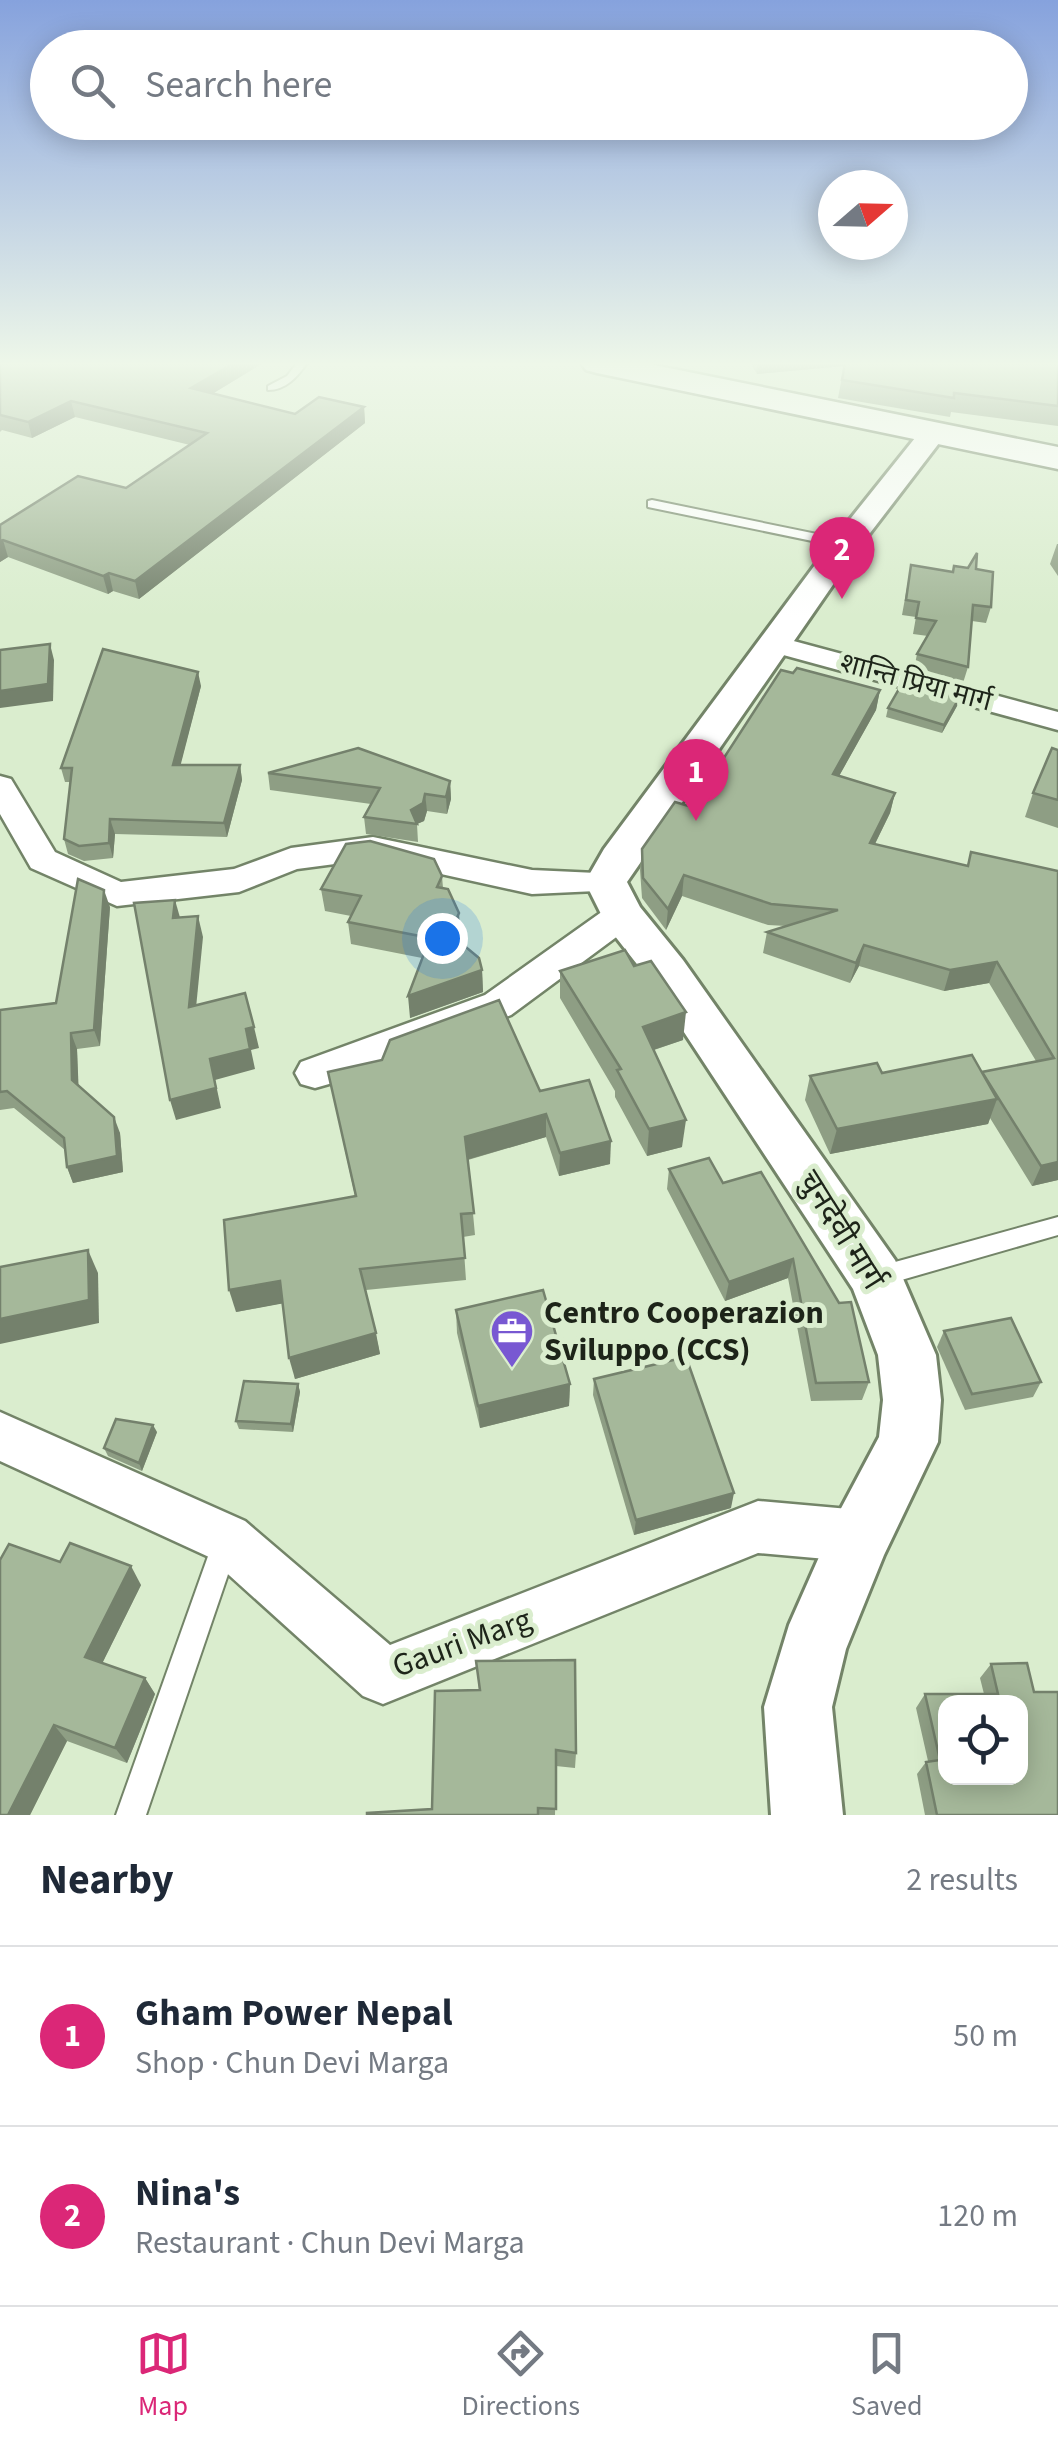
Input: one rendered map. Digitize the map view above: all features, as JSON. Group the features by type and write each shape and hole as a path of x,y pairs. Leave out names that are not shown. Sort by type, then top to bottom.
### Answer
{"main road":[{"path":"1004,448 1058,458"}],"street":[{"path":"315,1073 498,1006 615,885 775,644 846,544 922,448"},
{"name":"शान्ति प्रिया मार्ग","path":"775,644 1058,720"},
{"path":"0,786 43,860 117,894 239,880 291,859 372,848 532,882 615,885"},
{"name":"चुनदेवी मार्ग","path":"615,885 668,971 876,1277 906,1354 912,1400 908,1442 860,1536 814,1648 798,1707 807,1815"},
{"name":"Gauri Marg","path":"0,1436 227,1539 383,1676 758,1527 860,1536"}],"lane":[{"path":"652,504 846,544"},
{"path":"876,1277 1058,1226"},
{"path":"131,1815 227,1539"}],"building":[{"path":"185,448 310,448 135,581 109,573 103,576 0,541 0,525 78,476 126,488"},
{"path":"977,553 976,569 993,572 991,607 973,605 968,667 917,654 936,621 916,618 919,602 906,600 911,565 953,572 954,566 968,568"},
{"path":"50,644 48,684 0,691 0,650"},
{"path":"103,649 198,672 173,765 240,765 224,823 110,819 109,843 79,846 64,839 72,768 61,768"},
{"path":"797,668 880,690 833,774 895,793 870,843 968,866 971,852 1058,871 1058,1162 1041,1166 982,1072 1054,1058 997,962 950,970 864,945 856,963 767,932 838,910 771,904 684,875 668,909 643,878 642,849 675,802 692,807 781,670 793,673"},
{"path":"903,682 959,698 944,725 888,708"},
{"path":"358,748 450,781 446,797 425,794 423,803 411,810 417,824 364,817 380,788 268,773"},
{"path":"1052,748 1058,750 1058,800 1033,793"},
{"path":"370,841 434,859 442,876 437,887 448,889 459,913 450,934 479,958 482,970 408,996 430,938 348,922 361,896 321,889 346,844"},
{"path":"78,879 104,890 94,1030 71,1033 72,1080 114,1117 117,1156 67,1167 64,1138 7,1091 0,1092 0,1010 56,1003"},
{"path":"175,900 173,918 198,916 189,1007 245,993 254,1027 246,1029 250,1049 210,1059 216,1088 170,1100 134,903"},
{"path":"625,950 634,966 651,961 686,1012 643,1027 686,1120 649,1129 617,1070 621,1069 560,971"},
{"path":"499,1000 540,1091 589,1080 611,1141 560,1153 546,1114 465,1137 474,1213 461,1214 465,1258 360,1269 376,1333 289,1358 280,1281 229,1290 224,1220 356,1196 328,1072 382,1060 390,1040"},
{"path":"972,1055 997,1099 837,1129 810,1076 877,1063 882,1073"},
{"path":"709,1158 723,1183 761,1172 839,1303 851,1302 869,1382 816,1383 793,1259 729,1282 669,1169"},
{"path":"88,1250 89,1300 0,1319 0,1267"},
{"name":"Centro Cooperazion Sviluppo (CCS)","path":"543,1290 570,1384 478,1406 456,1310"},
{"path":"1011,1318 1041,1382 972,1394 944,1331"},
{"path":"686,1357 734,1493 636,1520 594,1379"},
{"path":"244,1381 298,1384 291,1424 236,1421"},
{"path":"116,1419 153,1425 139,1463 104,1448"},
{"path":"70,1543 131,1566 85,1657 145,1678 115,1748 54,1725 8,1815 0,1815 0,1560 9,1544 60,1562"},
{"path":"575,1660 576,1753 556,1750 556,1809 538,1808 538,1815 367,1815 432,1809 435,1691 480,1690 476,1661"},
{"path":"1027,1663 1034,1692 1058,1692 1058,1815 937,1815 926,1762 938,1760 938,1785 1028,1785 1028,1695 938,1695 938,1751 925,1694 998,1694 991,1664"}],"place":[{"name":"Nina's","path":"842,599"},
{"name":"Gham Power Nepal","path":"696,821"},
{"name":"Centro Cooperazion Sviluppo (CCS)","path":"512,1369"}]}
